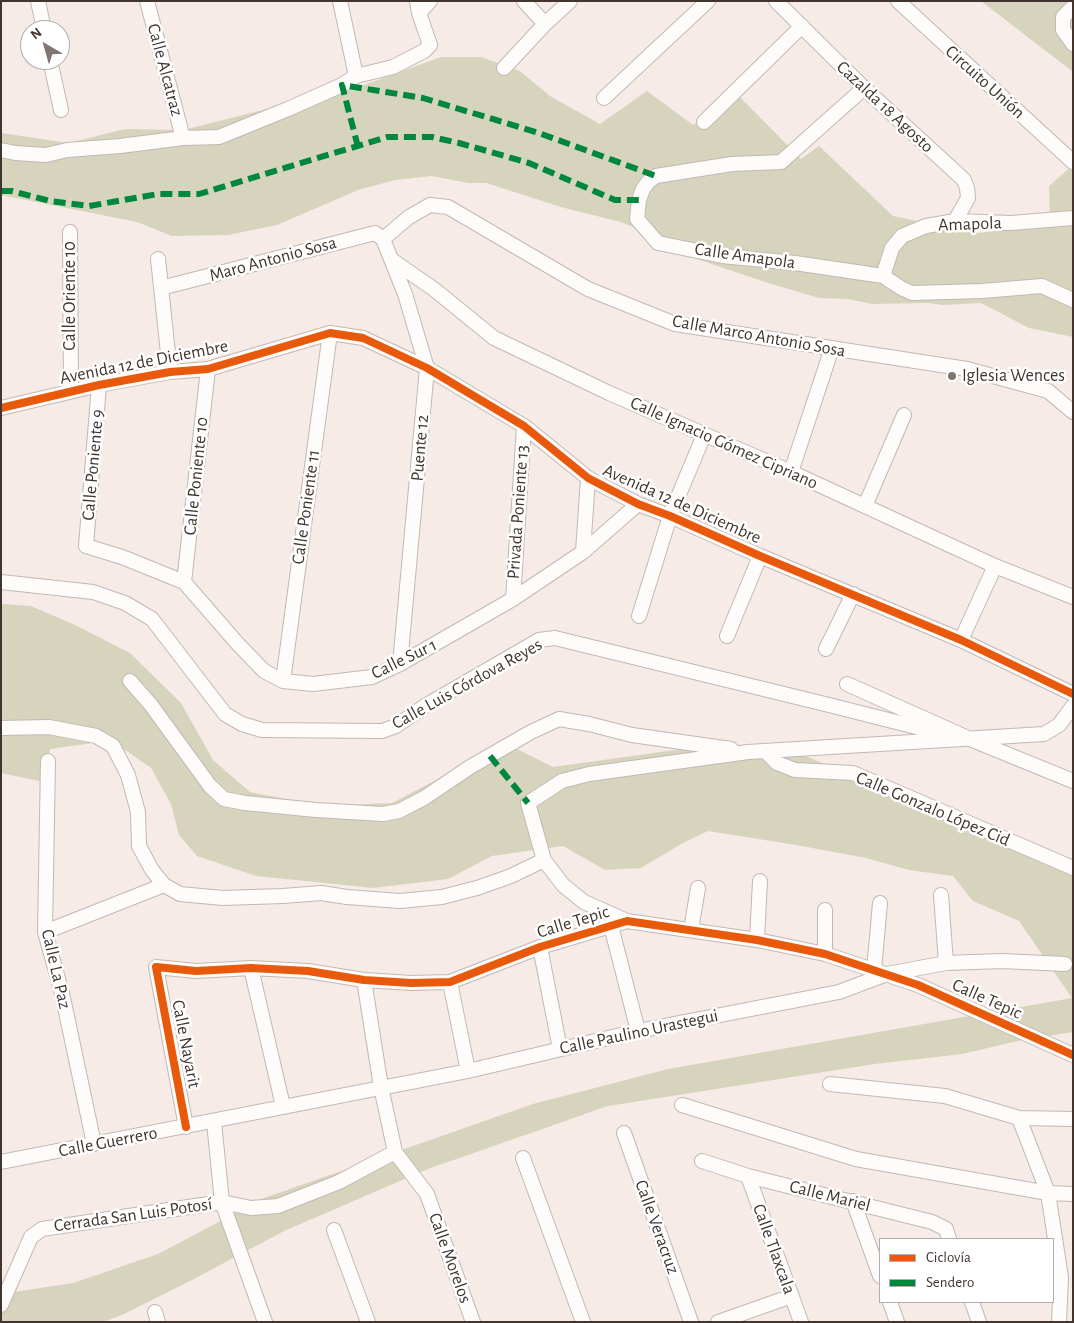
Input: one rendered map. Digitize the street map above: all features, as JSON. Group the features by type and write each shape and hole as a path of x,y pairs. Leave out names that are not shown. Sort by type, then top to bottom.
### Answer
{"street":[{"path":"38,1 42,20"},
{"name":"Calle Alcatraz","path":"147,1 183,138"},
{"path":"340,1 356,76"},
{"path":"1,150 46,155 67,150 183,138 219,137 342,85 356,76 392,67 424,51 430,45 418,7 430,1"},
{"path":"524,1 545,24"},
{"path":"504,68 545,24 570,1"},
{"path":"604,98 708,1"},
{"name":"Cazalda 18 Agosto","path":"776,1 864,88 964,180 968,198 955,221"},
{"name":"Circuito Unión","path":"898,1 1073,162"},
{"path":"1073,7 1063,17 1063,30 1073,44"},
{"path":"704,122 802,26"},
{"path":"52,70 61,110"},
{"name":"Calle Amapola","path":"864,88 781,162 732,164 656,176 649,181 639,200 636,219 658,243 722,256 885,270 901,288 912,293 982,291 1042,286 1073,300"},
{"name":"Calle Marco Antonio Sosa","path":"383,239 409,217 430,205 448,207 588,289 675,324 967,369 1048,391 1073,412"},
{"name":"Amapola","path":"885,270 892,248 902,236 926,226 955,221 1011,223 1073,218"},
{"name":"Calle Oriente 10","path":"70,232 71,390"},
{"name":"Maro Antonio Sosa","path":"161,288 375,232 383,239"},
{"name":"Puente 12","path":"383,239 405,294 427,368 400,664"},
{"path":"158,259 170,372"},
{"name":"Calle Ignacio Gómez Cipriano","path":"392,260 435,290 494,338 609,393 791,472 996,566 1073,597"},
{"name":"Avenida 12 de Diciembre","path":"1,408 71,390 170,372 208,369 330,333 363,338 427,368 524,426 588,478 638,504 961,640 1073,694"},
{"name":"Calle Poniente 11","path":"283,681 330,333"},
{"path":"791,472 832,348"},
{"name":"Calle Poniente 10","path":"184,582 208,369"},
{"name":"Calle Poniente 9","path":"86,546 99,385"},
{"path":"865,506 904,415"},
{"name":"Privada Poniente 13","path":"513,599 524,426"},
{"path":"639,616 670,516 704,435"},
{"path":"582,552 588,478"},
{"name":"Calle Sur 1","path":"86,546 122,557 184,582 264,671 283,681 313,684 372,677 400,664 513,599 582,552 638,504"},
{"path":"727,636 760,556"},
{"path":"961,640 996,566"},
{"name":"Calle Luis Córdova Reyes","path":"1,582 93,592 125,603 152,619 226,714 242,724 262,730 382,732 396,726 425,706 539,640 555,638 948,734"},
{"path":"826,649 853,594"},
{"path":"130,681 151,705 210,786 224,799 316,810 383,814 399,811 424,798 470,767 531,732 559,719 589,724 632,735 748,752"},
{"path":"847,684 948,734 970,739 1073,782"},
{"path":"970,739 1044,734 1059,725 1073,706"},
{"path":"1,728 49,727 96,736 113,746 128,775 138,812 139,846 152,870 164,885 180,894 223,898 321,893 347,898 400,901 442,897 477,888 511,876 542,854"},
{"path":"628,921 584,902 563,885 542,854 528,804 562,781 589,774 748,752 948,734"},
{"name":"Calle Gonzalo López Cid","path":"765,751 777,763 795,770 853,774 1073,868"},
{"name":"Calle La Paz","path":"48,761 45,932 62,993 94,1144"},
{"path":"757,940 760,881"},
{"path":"45,932 164,885"},
{"path":"691,930 698,888"},
{"path":"941,894 946,962"},
{"path":"880,902 881,972"},
{"path":"825,910 825,954"},
{"name":"Calle Tepic","path":"156,967 196,971 251,968 308,971 364,980 410,983 450,982 540,947 628,921 757,940 825,954 926,989 1073,1055"},
{"path":"611,926 638,1031"},
{"path":"540,947 560,1049"},
{"name":"Calle Paulino Urastegui","path":"214,1122 283,1106 468,1071 638,1031 839,992 881,972 946,962 1002,961 1065,964"},
{"name":"Calle Nayarit","path":"156,967 186,1127"},
{"path":"251,968 283,1106"},
{"path":"222,1202 251,1208 278,1206 339,1182 395,1152 381,1088 364,980"},
{"path":"450,982 468,1071"},
{"path":"830,1084 946,1096 1019,1118 1073,1119"},
{"path":"682,1105 856,1159 1048,1193 1073,1194"},
{"path":"1019,1118 1048,1193 1067,1277 1059,1322"},
{"path":"214,1122 222,1202 265,1322"},
{"name":"Calle Guerrero","path":"1,1162 214,1122"},
{"name":"Calle Veracruz","path":"624,1132 691,1322"},
{"name":"Calle Morelos","path":"395,1152 427,1194 474,1322"},
{"path":"523,1158 583,1322"},
{"name":"Calle Mariel","path":"702,1161 748,1176 932,1222 946,1229 949,1238"},
{"name":"Calle Tlaxcala","path":"748,1176 801,1322"},
{"path":"853,1201 879,1273"},
{"name":"Cerrada San Luis Potosí","path":"1,1305 31,1237 42,1229 222,1202"},
{"path":"334,1230 368,1322"},
{"path":"718,1322 792,1296"},
{"path":"890,1303 897,1322"},
{"path":"972,1303 979,1322"}],"shaded area":[{"path":"981,1 1073,1 1073,72"},
{"path":"441,57 481,57 520,71 550,96 600,124 647,91 693,125 734,91 801,159 819,146 893,216 978,233 1050,224 1049,186 1073,165 1073,337 1029,328 981,303 943,305 928,303 872,304 848,299 819,298 691,257 650,234 621,222 561,207 486,183 468,183 432,176 395,180 358,190 277,225 228,235 172,236 137,222 1,195 1,133 69,143 125,129 183,130 267,109 328,98"},
{"path":"1,604 31,606 73,624 130,653 181,703 213,760 250,792 323,806 392,803 444,776 511,746 553,767 725,743 801,754 1073,870 1073,1032 1022,1040 962,1054 875,1064 608,1106 428,1169 284,1231 192,1280 122,1315 103,1322 1,1322 1,1294 73,1283 158,1254 264,1198 533,1104 668,1069 1072,998 1019,921 973,901 953,876 909,870 866,858 796,845 708,831 681,844 641,868 605,870 563,846 492,856 448,879 373,888 256,876 197,856 179,835 171,804 151,768 127,751 93,743 50,749 44,782 1,773"}],"marked path":[{"path":"358,147 342,85 423,98 539,133 656,176"},
{"path":"1,191 12,191 50,201 89,206 158,194 199,194 387,137 432,137 529,163 615,200 639,200"},
{"path":"490,756 528,803"}],"cycle path":[{"path":"1,408 99,385 170,372 208,369 330,333 363,338 427,368 524,426 588,478 638,504 961,640 1073,694"},
{"path":"186,1127 156,967 196,971 251,968 308,971 364,980 411,983 450,982 540,947 627,921 757,940 825,954 918,985 1073,1055"}],"place":[{"name":"Iglesia Wences","path":"952,376"}]}
